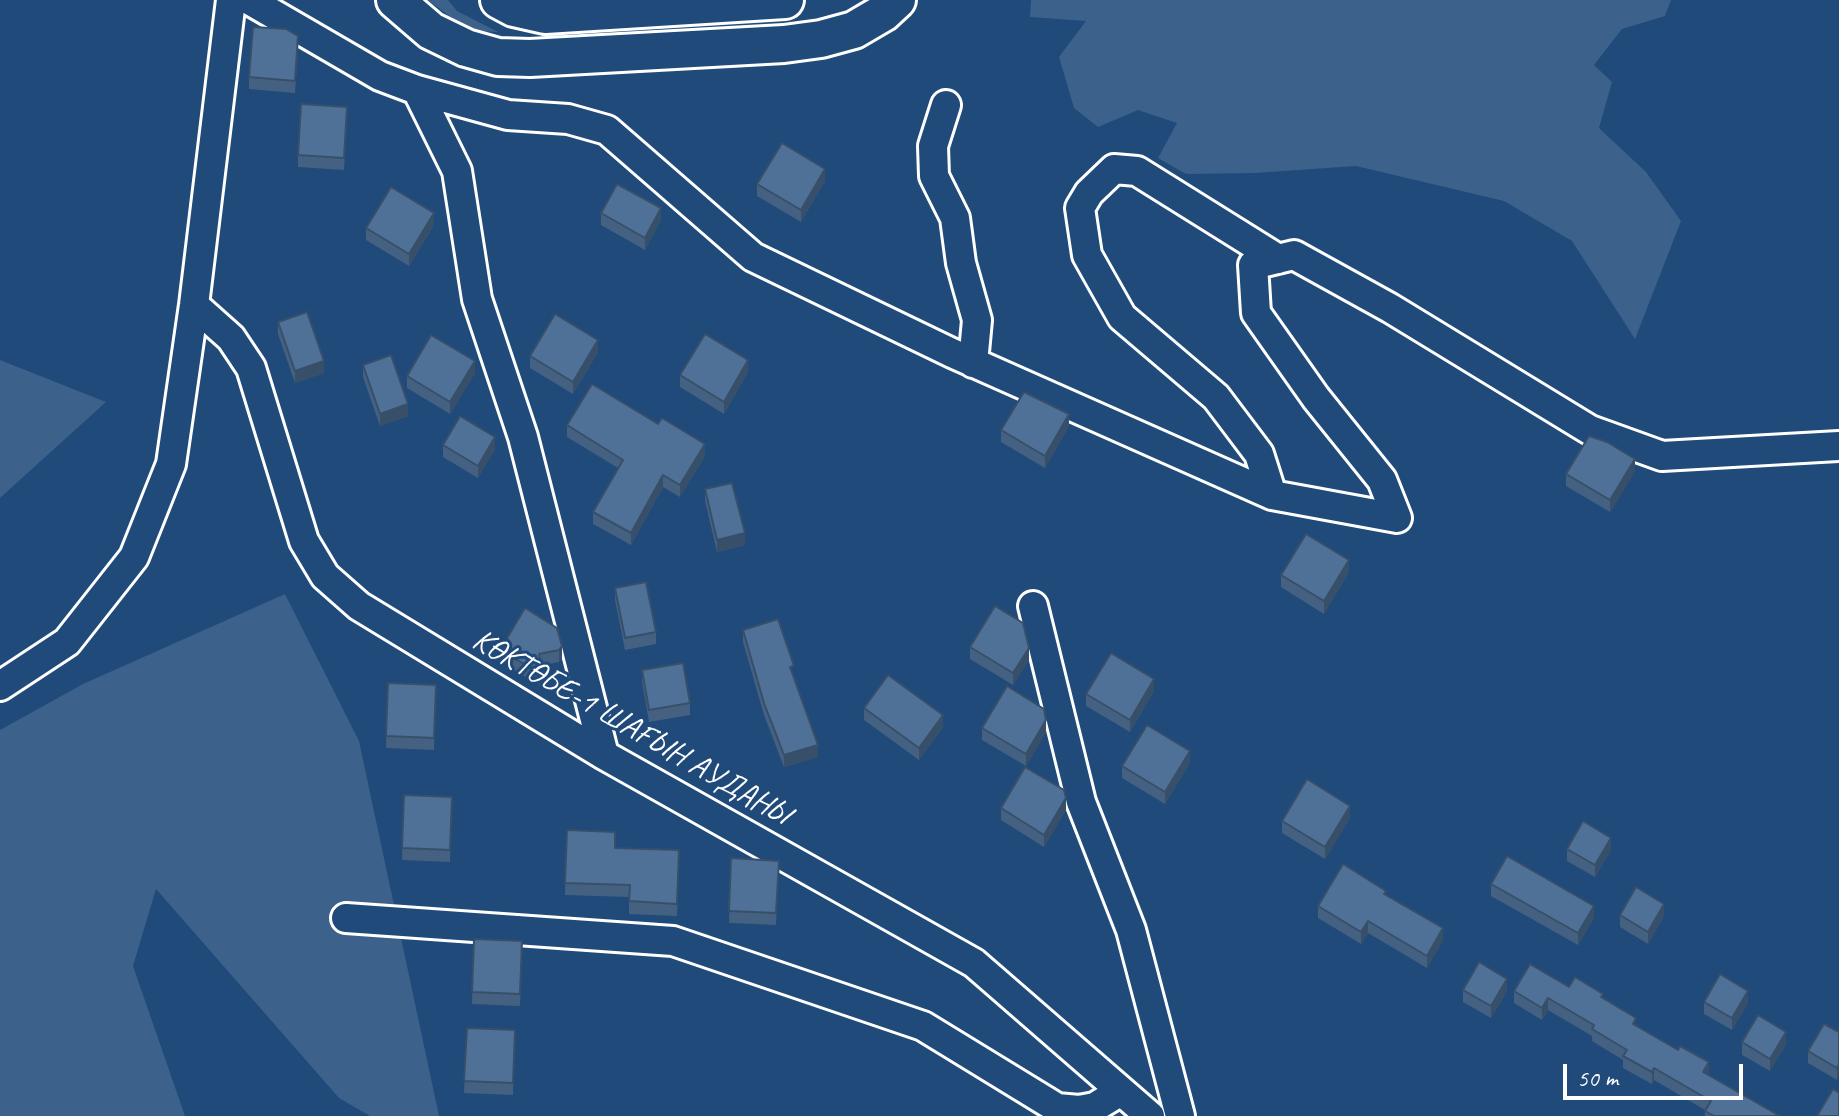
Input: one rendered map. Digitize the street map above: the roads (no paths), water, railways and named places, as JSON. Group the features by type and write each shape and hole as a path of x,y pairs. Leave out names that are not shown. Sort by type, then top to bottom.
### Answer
{"main road":[{"path":"395,0 431,31 466,48 498,57 530,58 809,41 854,30 883,13 897,0"},
{"path":"499,0 514,8 545,15 785,0"}],"street":[{"path":"0,686 67,642 134,557 171,464 194,305 231,0"},
{"path":"249,0 380,76 417,90 508,115 568,119 607,130 753,257 973,363 1272,495 1397,518 1382,480 1316,398 1256,313 1253,265 1294,255 1390,308 1590,430 1662,456 1839,446"},
{"path":"417,90 457,171 477,299 523,437 604,755"},
{"path":"946,105 933,146 934,176 955,218 961,263 977,320 973,363"},
{"path":"1272,495 1259,454 1216,397 1122,317 1087,255 1080,208 1089,193 1114,169 1137,171 1278,259"},
{"name":"КӨКТӨБЕ-1 ШАҒЫН АУДАНЫ","path":"194,305 231,338 251,368 304,541 325,576 359,606 604,755 974,963 1150,1116"},
{"path":"1033,606 1081,802 1131,930 1180,1116"},
{"path":"346,918 673,941 923,1026 1057,1108 1079,1110 1095,1107 1121,1091"}]}
